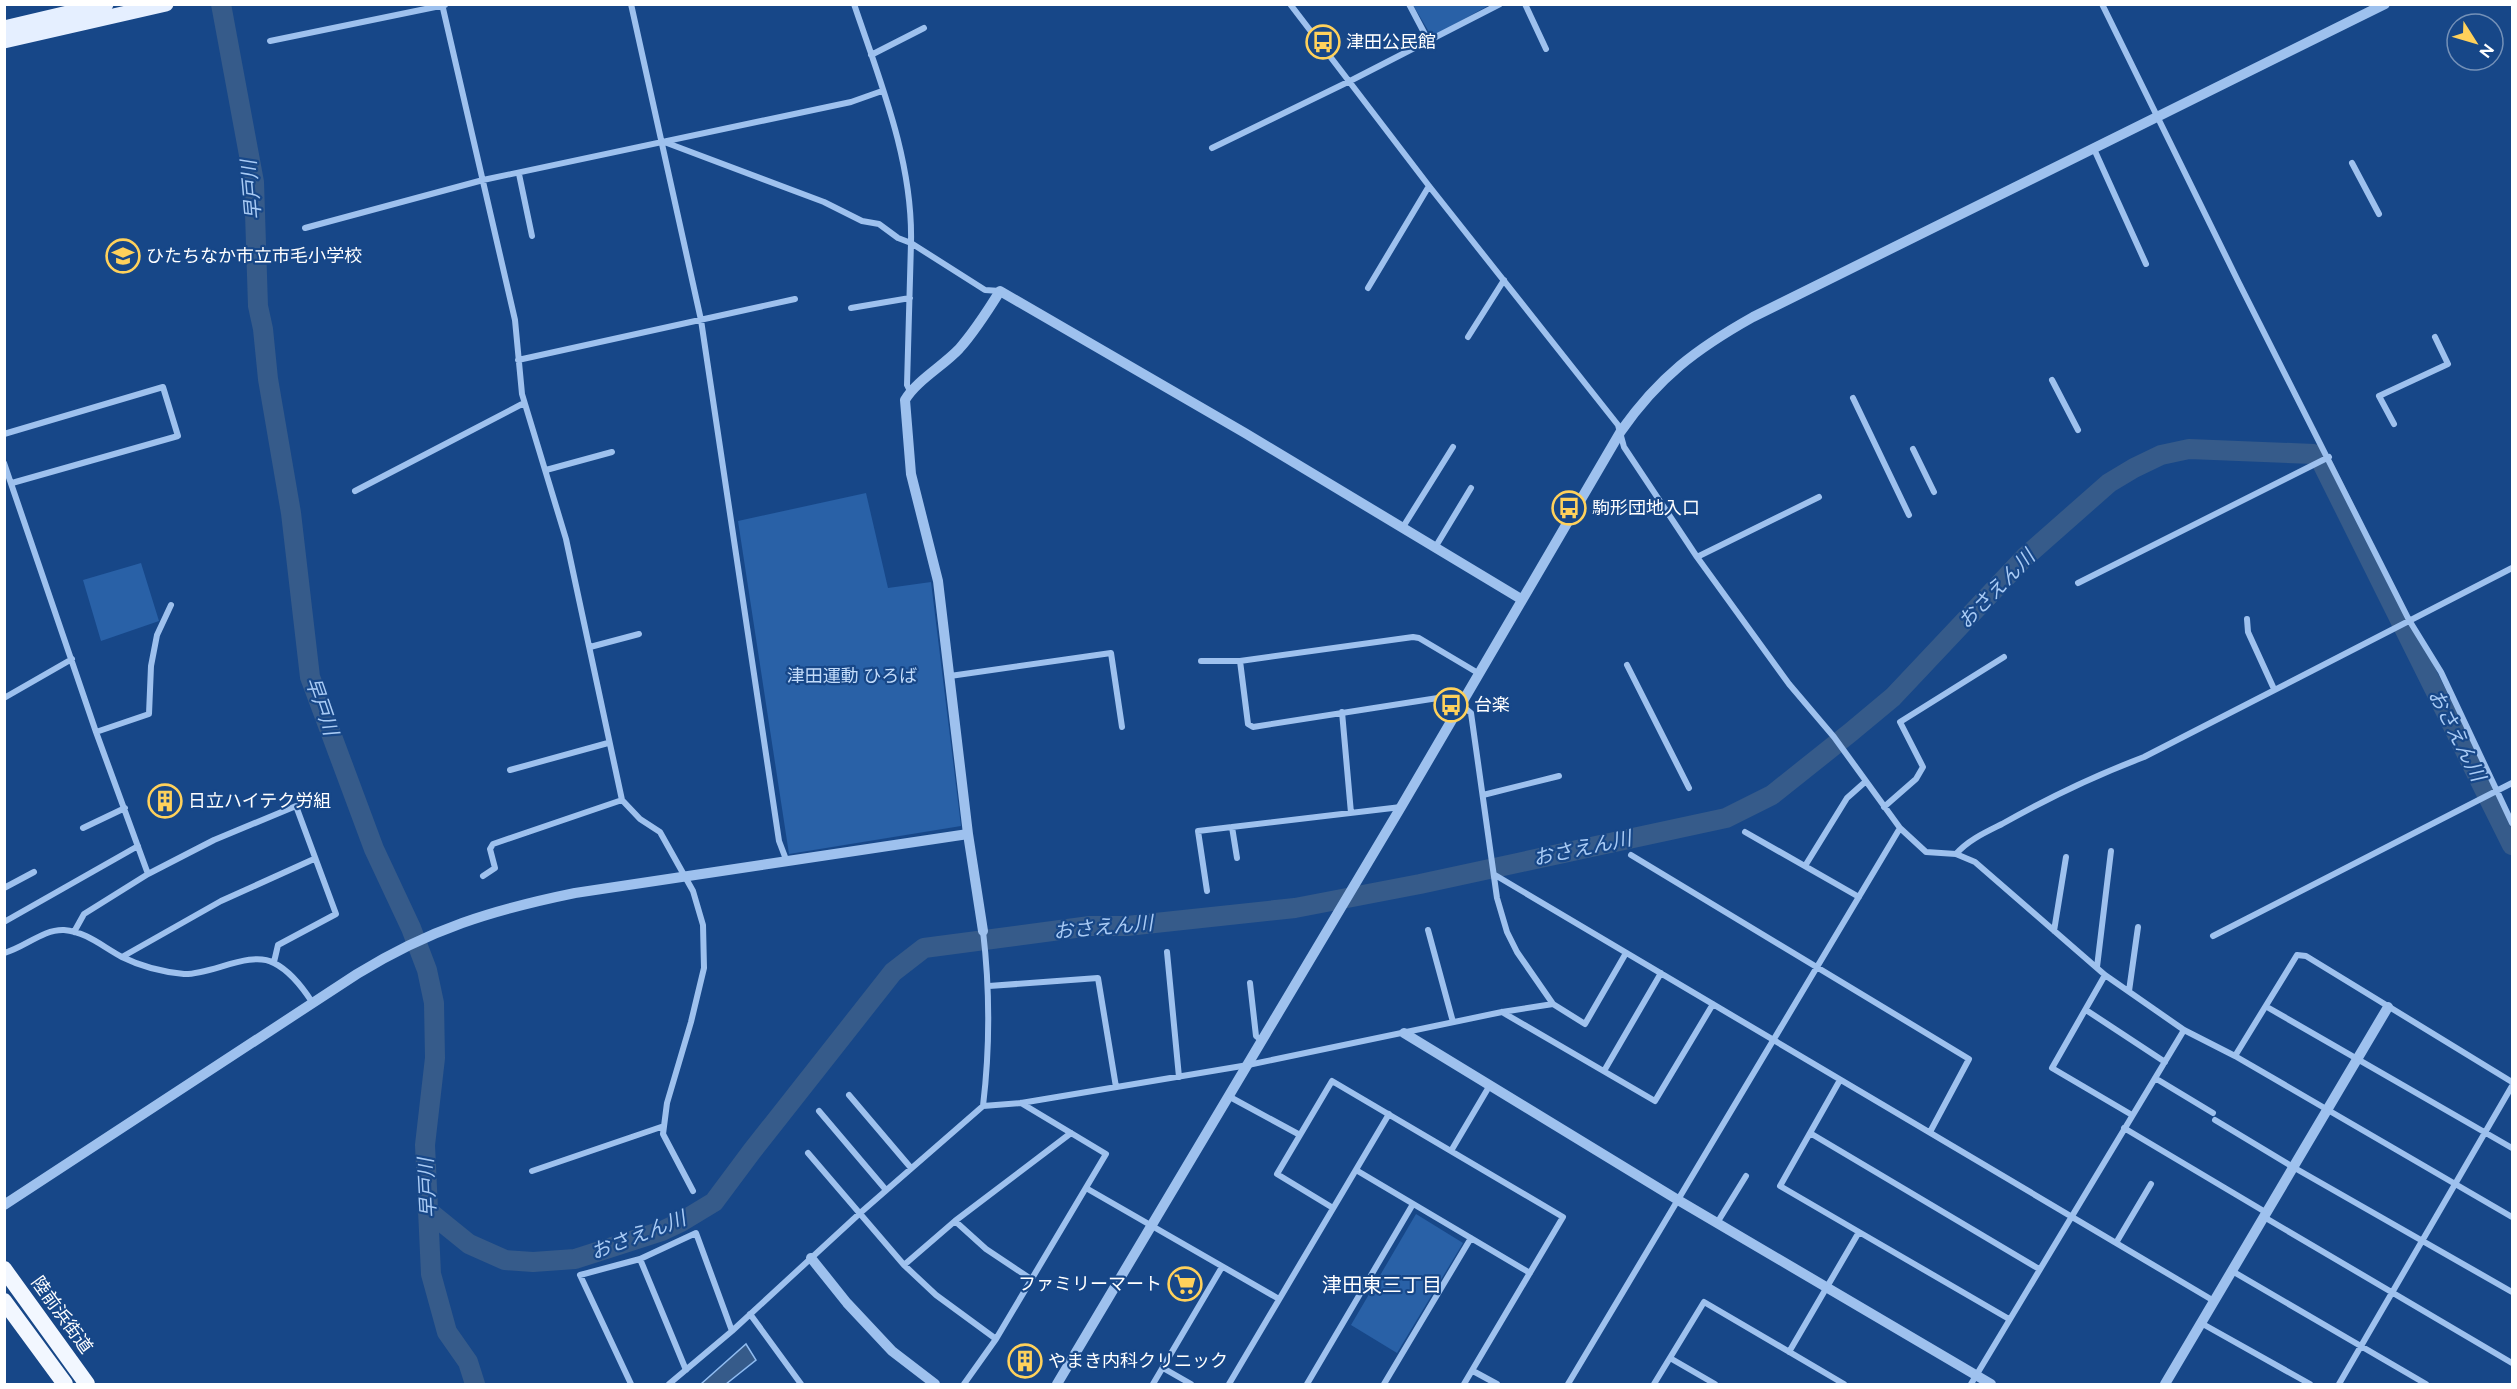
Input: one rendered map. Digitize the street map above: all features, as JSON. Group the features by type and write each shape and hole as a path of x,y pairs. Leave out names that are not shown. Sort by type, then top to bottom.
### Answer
{"highway":[{"name":"陸前浜街道","path":"4,1269 87,1384"},
{"path":"4,1300 65,1384"}],"main road":[{"path":"4,28 78,7 106,4"},
{"path":"4,41 166,4"}],"street":[{"path":"631,4 664,143 701,320 779,841 787,862"},
{"path":"854,4 891,112 904,165 912,225 907,385 910,391"},
{"path":"1290,4 1621,431 1624,447 1697,558 1789,684 1834,737 1841,750 1900,828 1926,852 1956,854 1975,862 2105,975 2184,1030 2328,1109 2512,1217"},
{"path":"1408,4 1428,40"},
{"path":"1212,148 1500,4"},
{"path":"1525,4 1546,49"},
{"path":"2102,4 2239,283 2329,457 2409,620 2441,672 2512,823"},
{"path":"1057,1384 1230,1097 1261,1040 1352,890 1621,431 1656,388 1685,360 1710,341 1753,317 2385,4"},
{"path":"270,41 443,5 488,210 515,320 524,403 566,539 622,800 640,819 660,832 699,904 703,925 704,968 667,1103 663,1134 693,1191"},
{"path":"871,55 924,28"},
{"path":"305,228 483,180 851,102 882,91"},
{"path":"664,143 824,202 862,221 879,224 898,238 911,243 985,290 1000,291 1245,433 1521,599"},
{"path":"2094,149 2146,264"},
{"path":"2352,164 2379,214"},
{"path":"519,174 532,236"},
{"path":"1368,288 1429,186"},
{"path":"1468,337 1504,280"},
{"path":"983,1106 987,1078 989,986 968,834 938,581 924,531 908,454 905,400 910,391 959,349 980,324 1000,291"},
{"path":"851,308 910,298"},
{"path":"518,360 795,299"},
{"path":"2394,424 2379,396 2448,364 2435,337"},
{"path":"2052,380 2078,430"},
{"path":"4,434 163,387 178,436 12,483"},
{"path":"1853,398 1909,515"},
{"path":"355,491 524,403"},
{"path":"1403,527 1453,447"},
{"path":"1913,450 1935,492"},
{"path":"546,470 612,452"},
{"path":"2078,583 2329,457"},
{"path":"4,463 96,732 148,874"},
{"path":"1436,546 1471,488"},
{"path":"1697,558 1819,497"},
{"path":"1956,854 1964,844 2022,812 2091,777 2144,757 2512,567"},
{"path":"96,732 148,714 151,666 157,635 171,605"},
{"path":"2247,619 2248,632 2274,690"},
{"path":"590,647 639,634"},
{"path":"1201,661 1240,661 1413,637 1419,638 1478,673"},
{"path":"950,676 1111,653 1122,727"},
{"path":"1884,807 1916,779 1923,766 1899,722 2004,657"},
{"path":"4,698 72,659"},
{"path":"1240,661 1248,724 1253,727 1457,695 1471,713 1497,898 1507,932 1517,952 1553,1004 1585,1024 1626,953"},
{"path":"1627,665 1689,788"},
{"path":"1342,712 1351,813"},
{"path":"510,770 608,743"},
{"path":"1483,795 1559,776"},
{"path":"1805,866 1848,798 1865,782"},
{"path":"2213,936 2512,783"},
{"path":"483,876 495,868 490,849 494,844 622,800"},
{"path":"74,932 84,914 148,874 214,840 296,806 336,914 278,945 274,962"},
{"path":"1207,891 1198,831 1401,807"},
{"path":"83,828 125,808"},
{"path":"1232,827 1237,858"},
{"path":"1568,1384 1900,828"},
{"path":"1745,832 1859,897"},
{"path":"4,1205 312,1002 382,958 440,930 524,903 685,876 968,834"},
{"path":"4,922 138,846"},
{"path":"2097,968 2111,851"},
{"path":"1631,855 1969,1059 1929,1132"},
{"path":"2054,931 2066,857"},
{"path":"122,957 220,901 314,859"},
{"path":"4,888 34,872"},
{"path":"1495,875 2214,1301"},
{"path":"2129,991 2138,927"},
{"path":"4,953 17,950 42,935 62,930 90,937 122,957 167,972 187,974 220,968 244,960 274,962 301,986 312,1002"},
{"path":"1428,930 1453,1022"},
{"path":"1167,952 1179,1077"},
{"path":"2235,1056 2297,956 2306,956 2512,1084 2486,1133 2339,1384"},
{"path":"1604,1071 1661,974"},
{"path":"2105,975 2052,1068 2132,1115"},
{"path":"989,986 1098,978 1116,1087"},
{"path":"1250,983 1256,1036 1261,1040"},
{"path":"669,1384 732,1331 859,1214 983,1106 1021,1103 1248,1065 1502,1012 1553,1004"},
{"path":"1502,1012 1655,1101 1713,1004"},
{"path":"2267,1007 2512,1148"},
{"path":"2165,1384 2388,1007"},
{"path":"2086,1010 2164,1062"},
{"path":"1973,1380 2184,1030"},
{"path":"1404,1033 1678,1200 1827,1287 1973,1380 1991,1384"},
{"path":"2155,1078 2293,1167 2512,1292"},
{"path":"1840,1080 1780,1186 2009,1319"},
{"path":"1333,1208 1277,1174 1332,1081 1563,1217 1464,1384"},
{"path":"1451,1151 1490,1085"},
{"path":"849,1095 911,1168"},
{"path":"1230,1097 1300,1135"},
{"path":"964,1384 996,1339 1106,1154 1021,1103"},
{"path":"819,1111 886,1190"},
{"path":"1229,1384 1389,1114"},
{"path":"532,1171 664,1126"},
{"path":"2124,1128 2512,1363"},
{"path":"904,1265 955,1221 1071,1133"},
{"path":"1810,1133 2039,1269"},
{"path":"808,1153 904,1265 936,1295 996,1339"},
{"path":"1356,1170 1530,1273"},
{"path":"1717,1223 1746,1176"},
{"path":"2116,1243 2151,1184"},
{"path":"1086,1188 1279,1299"},
{"path":"1307,1384 1413,1204"},
{"path":"955,1221 986,1249 1031,1279"},
{"path":"1789,1352 1859,1232"},
{"path":"631,1384 580,1275 640,1258 696,1233 732,1331"},
{"path":"1384,1384 1471,1238"},
{"path":"640,1258 686,1370"},
{"path":"811,1258 847,1304 892,1351 935,1384"},
{"path":"1153,1384 1222,1267"},
{"path":"2232,1271 2426,1384"},
{"path":"1654,1384 1704,1302 1844,1384"},
{"path":"750,1314 801,1384"},
{"path":"2201,1323 2310,1384"},
{"path":"1670,1358 1714,1384"},
{"path":"1162,1368 1191,1384"},
{"path":"1473,1371 1497,1384"}],"green space":[{"path":"1491,4 1432,37 1413,5"},
{"name":"津田運動 ひろば","path":"866,493 888,588 931,582 961,826 789,854 738,521"},
{"path":"141,563 159,621 101,641 83,580"},
{"path":"1416,1214 1463,1243 1397,1353 1351,1325"}],"shaded area":[{"path":"746,1344 756,1360 726,1384 701,1384"}],"waterway":[{"name":"早戸川","path":"221,4 254,182 258,306 291,513 310,677 374,849 411,928 427,970 434,1003 435,1058 425,1145 431,1274 447,1332 468,1362 475,1384"},
{"name":"おさえん川","path":"427,1210 469,1244 505,1260 533,1262 575,1259 662,1231 681,1222 714,1202 893,972 924,948 1090,926 1127,926 1295,908 1420,884 1726,818 1772,795 1893,697 2025,557 2109,483 2161,455 2189,449 2314,454 2322,463 2512,845"}],"place":[{"name":"津田公民館","path":"1323,42"},
{"name":"ひたちなか市立市毛小学校","path":"123,256"},
{"name":"駒形団地入口","path":"1569,508"},
{"name":"台楽","path":"1451,705"},
{"name":"日立ハイテク労組","path":"165,801"},
{"name":"ファミリーマート","path":"1185,1284"},
{"name":"やまき内科クリニック","path":"1025,1361"}],"district":[{"name":"津田東三丁目","path":"1382,1285"}]}
